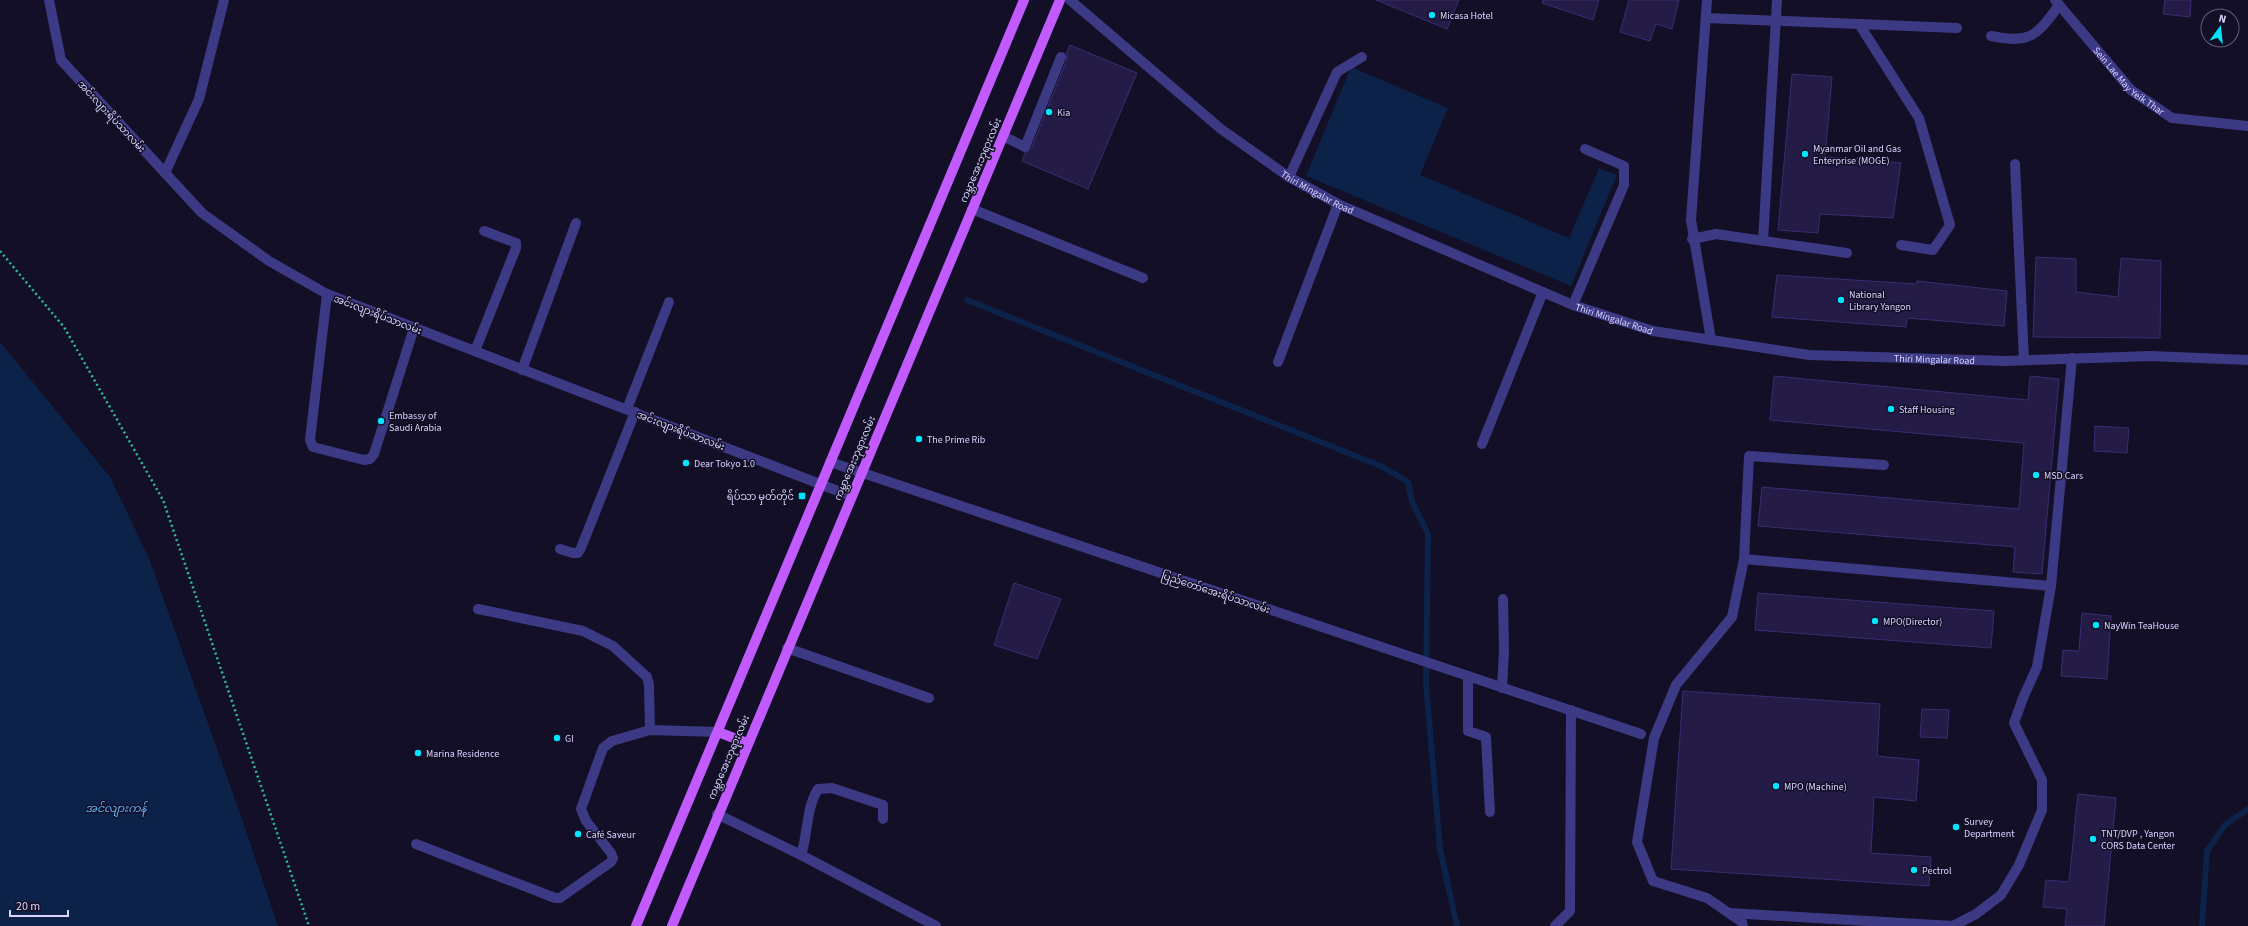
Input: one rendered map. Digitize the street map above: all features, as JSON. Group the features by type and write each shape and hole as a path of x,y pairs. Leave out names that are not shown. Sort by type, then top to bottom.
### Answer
{"main road":[{"name":"ကမ္ဘာအေးဘုရားလမ်း","path":"636,926 1024,0"},
{"name":"ကမ္ဘာအေးဘုရားလမ်း","path":"672,926 717,814 1060,0"},
{"path":"718,732 747,743"}],"street":[{"name":"အင်းလျားရိပ်သာလမ်း","path":"49,0 61,60 202,213 269,261 327,294 851,496"},
{"path":"165,173 199,99 224,0"},
{"name":"Thiri Mingalar Road","path":"1070,0 1221,129 1289,177 1338,204 1573,305 1653,331 1808,355 2024,360 2151,356 2248,360"},
{"path":"1707,0 1691,220 1692,240 1711,340"},
{"path":"1763,241 1777,0"},
{"path":"1991,36 2008,40 2024,38 2041,30 2057,3"},
{"name":"Sein Lae May Yeik Thar","path":"2057,3 2131,90 2172,118 2248,126"},
{"path":"1706,18 1957,28"},
{"path":"1859,24 1919,118 1950,225 1933,250 1901,245"},
{"path":"1003,136 1025,148 1062,57"},
{"path":"1289,177 1337,72 1362,57"},
{"path":"1573,305 1624,185 1624,166 1585,149"},
{"path":"2015,164 2024,360"},
{"path":"1278,362 1338,204"},
{"path":"972,209 1143,278"},
{"path":"522,370 576,223"},
{"path":"476,351 516,248 516,243 509,239 484,231"},
{"path":"1692,240 1716,234 1847,253"},
{"path":"1482,444 1543,292"},
{"path":"327,294 310,440 313,447 364,460 370,459 374,454 414,328"},
{"path":"560,549 578,553 581,548 668,302"},
{"path":"1729,913 1841,920 1876,920 1953,926 1976,914 2001,895 2019,865 2042,810 2042,780 2014,724 2023,698 2037,667 2051,586 2072,358"},
{"path":"1742,926 1742,922 1707,898 1653,880 1637,842 1654,738 1676,685 1732,617 1744,559 1749,456 1884,465"},
{"name":"ပြည်တော်အေးရိပ်သာလမ်း","path":"830,462 1641,734"},
{"path":"1744,559 2051,586"},
{"path":"1502,688 1504,651 1503,599"},
{"path":"478,609 583,631 613,646 646,676 649,685 650,730"},
{"path":"787,648 929,698"},
{"path":"1468,676 1468,731 1486,737 1490,812"},
{"path":"1555,926 1570,910 1572,710"},
{"path":"416,844 555,898 560,898 611,862 613,858 611,853 586,821 581,808 603,748 612,741 650,730 718,732"},
{"path":"801,855 806,840 813,798 818,789 832,788 884,805 884,820"},
{"path":"717,814 801,855 936,926"}],"path":[{"path":"0,251 64,327 163,500 309,926"}],"water":[{"path":"1351,67 1448,108 1420,175 1569,238 1599,168 1617,175 1571,286 1306,176"},
{"name":"အင်လျားကန်","path":"0,342 110,477 149,558 241,816 278,926 0,926"}],"building":[{"name":"Micasa Hotel","path":"1376,0 1459,0 1447,29"},
{"path":"1543,0 1599,0 1593,20 1542,3"},
{"path":"1629,0 1679,0 1672,29 1656,24 1650,41 1620,32"},
{"path":"2165,0 2191,0 2190,17 2163,14"},
{"path":"1070,45 1137,73 1088,189 1022,161 1025,153 1031,149 1067,59 1066,54"},
{"path":"1792,74 1832,77 1825,157 1855,159 1863,156 1872,157 1881,161 1901,163 1893,218 1820,214 1818,233 1778,230"},
{"path":"2036,257 2076,259 2076,292 2118,297 2121,258 2161,261 2160,338 2033,337"},
{"name":"National Library Yangon","path":"1777,275 1916,284 1917,281 2007,291 2004,326 1907,318 1906,327 1772,317"},
{"path":"1774,376 2028,400 2030,376 2059,379 2042,574 2013,572 2015,547 1758,526 1762,487 2019,509 2024,443 1770,420"},
{"path":"2095,426 2129,428 2127,453 2094,451"},
{"path":"1014,583 1061,599 1037,659 994,645"},
{"name":"MPO(Director)","path":"1758,593 1994,611 1991,648 1755,630"},
{"path":"2082,613 2111,616 2107,679 2061,676 2063,650 2079,651"},
{"name":"MPO (Machine)","path":"1683,691 1880,704 1877,756 1919,760 1916,801 1874,797 1871,853 1931,857 1929,886 1671,869"},
{"path":"1922,709 1949,710 1947,738 1920,737"},
{"name":"TNT/DVP , Yangon CORS Data Center","path":"2078,794 2116,798 2104,926 2065,926 2067,909 2043,907 2046,880 2069,882"}],"waterway":[{"path":"967,300 1383,467 1408,482 1412,502 1428,534 1426,684 1440,849 1457,926"},
{"path":"2202,926 2207,851 2225,825 2248,809"}],"place":[{"name":"Micasa Hotel","path":"1432,15"},
{"name":"Kia","path":"1049,112"},
{"name":"Myanmar Oil and Gas Enterprise (MOGE)","path":"1805,154"},
{"name":"National Library Yangon","path":"1841,300"},
{"name":"Staff Housing","path":"1891,409"},
{"name":"Embassy of Saudi Arabia","path":"381,421"},
{"name":"The Prime Rib","path":"919,439"},
{"name":"Dear Tokyo 1.0","path":"686,463"},
{"name":"MSD Cars","path":"2036,475"},
{"name":"ရိပ်သာ မှတ်တိုင်","path":"802,496"},
{"name":"MPO(Director)","path":"1875,621"},
{"name":"NayWin TeaHouse","path":"2096,625"},
{"name":"GI","path":"557,738"},
{"name":"Marina Residence","path":"418,753"},
{"name":"MPO (Machine)","path":"1776,786"},
{"name":"Survey Department","path":"1956,827"},
{"name":"Café Saveur","path":"578,834"},
{"name":"TNT/DVP , Yangon CORS Data Center","path":"2093,839"},
{"name":"Pectrol","path":"1914,870"}]}
